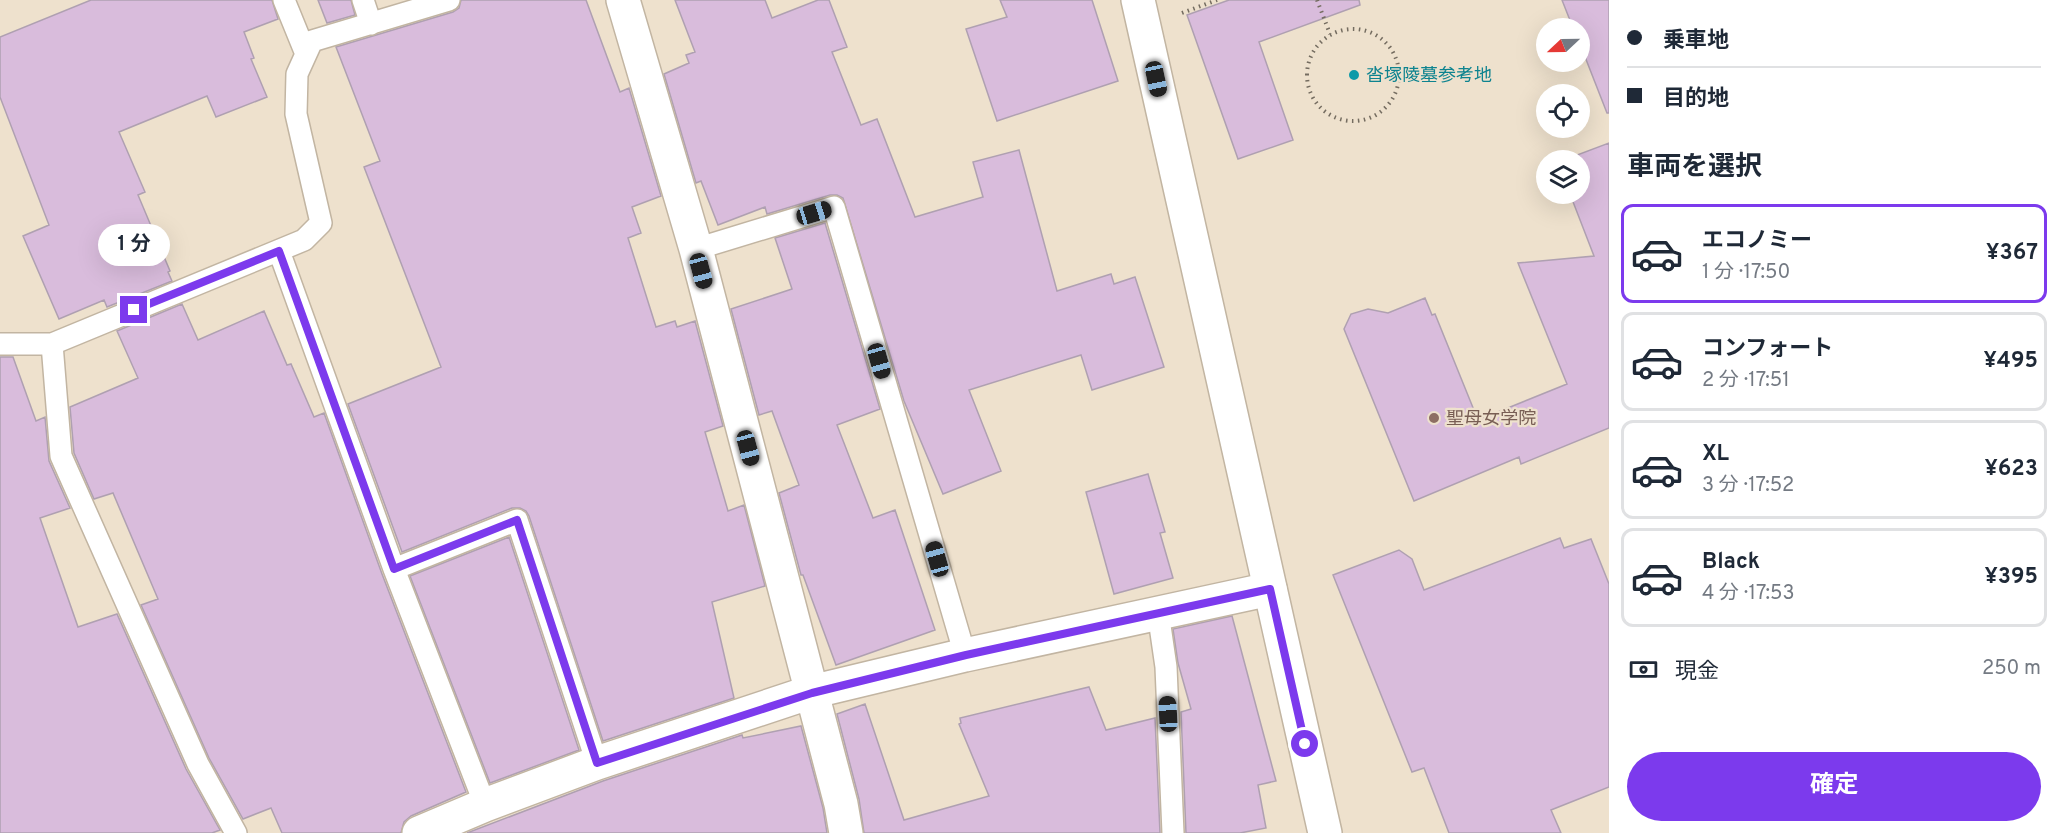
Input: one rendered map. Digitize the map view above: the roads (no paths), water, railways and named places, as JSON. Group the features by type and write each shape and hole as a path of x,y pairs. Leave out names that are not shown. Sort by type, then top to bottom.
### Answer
{"street":[{"path":"623,0 696,249 841,804 846,833"},
{"path":"1138,0 1325,833"},
{"path":"419,833 485,805 597,763 812,693 966,655 1270,589"}],"lane":[{"path":"284,0 306,54"},
{"path":"363,0 371,24"},
{"path":"0,344 51,344 304,240 321,223 296,114 297,74 312,41 449,0"},
{"path":"696,249 834,207 966,655"},
{"path":"279,251 394,569 485,805"},
{"path":"51,344 61,456 198,764 236,833"},
{"path":"394,569 517,520 597,763"},
{"path":"1158,612 1166,667 1173,833"}],"place":[{"name":"沓塚陵墓参考地","path":"1354,75"},
{"name":"聖母女学院","path":"1434,418"}]}
